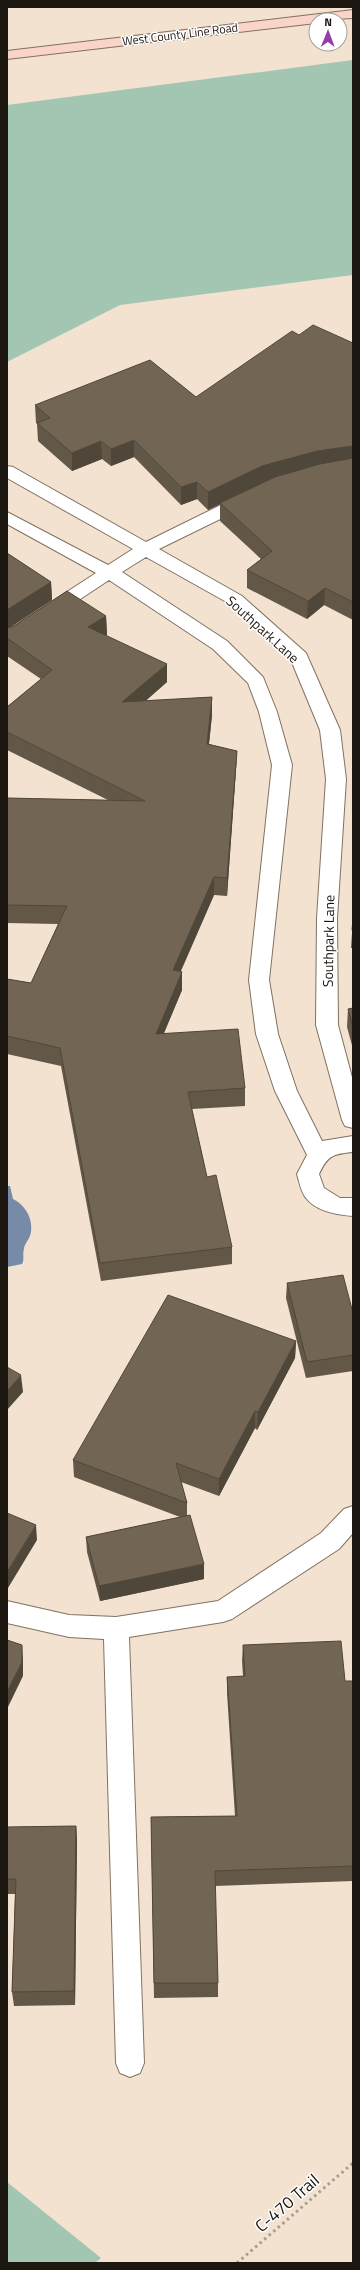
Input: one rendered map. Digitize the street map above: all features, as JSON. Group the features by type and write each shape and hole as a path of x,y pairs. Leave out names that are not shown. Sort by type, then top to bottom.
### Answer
{"main road":[{"name":"West County Line Road","path":"7,55 353,14"}],"lane":[{"name":"Southpark Lane","path":"7,471 236,600 299,657 344,767 336,779 328,918 327,1025 353,1120"},
{"path":"7,639 145,549 262,492"},
{"path":"7,517 108,572 220,645 256,681 268,712 282,765 259,980 267,1034 286,1092 317,1154"},
{"path":"353,1144 328,1147 317,1154 308,1174 314,1192 336,1206 353,1207"},
{"path":"7,1612 69,1626 116,1628 223,1612 330,1541 353,1516"},
{"path":"116,1628 130,2063"}],"path":[{"name":"C-470 Trail","path":"237,2263 353,2163"}],"green space":[{"path":"353,60 353,275 120,305 7,362 7,105"},
{"path":"7,2182 101,2258 95,2263 7,2263"}],"water":[{"path":"7,1186 10,1186 13,1199 27,1212 31,1222 31,1227 30,1235 24,1247 22,1264 7,1267"}],"building":[{"path":"313,325 353,343 353,446 317,451 262,466 208,492 197,482 181,487 134,440 111,449 101,441 72,453 37,423 50,418 35,405 150,360 196,397 292,331 299,335"},
{"path":"353,458 353,602 325,588 308,601 247,570 272,551 220,503 275,477 320,464"},
{"path":"7,553 51,582 7,610"},
{"path":"67,591 106,616 88,627 167,664 122,702 212,697 207,744 237,751 227,878 214,877 173,970 182,972 156,1034 238,1029 245,1088 188,1092 207,1177 216,1175 232,1247 100,1263 60,1048 7,1036 7,979 31,983 67,906 7,905 7,798 145,801 7,732 7,707 52,670 7,638 7,628 14,626"},
{"path":"353,1008 353,1027 348,1009"},
{"path":"343,1275 353,1313 353,1355 307,1362 287,1283"},
{"path":"168,1295 296,1341 258,1412 255,1411 219,1479 176,1463 187,1503 73,1460"},
{"path":"7,1367 21,1375 7,1391"},
{"path":"7,1513 36,1525 7,1572"},
{"path":"190,1515 204,1564 99,1586 86,1537"},
{"path":"7,1640 22,1645 22,1662 7,1692"},
{"path":"341,1641 345,1681 353,1681 353,1866 215,1871 218,1983 154,1983 151,1817 237,1816 227,1677 245,1676 243,1645"},
{"path":"76,1826 74,1991 12,1992 16,1879 7,1879 7,1827"}]}
